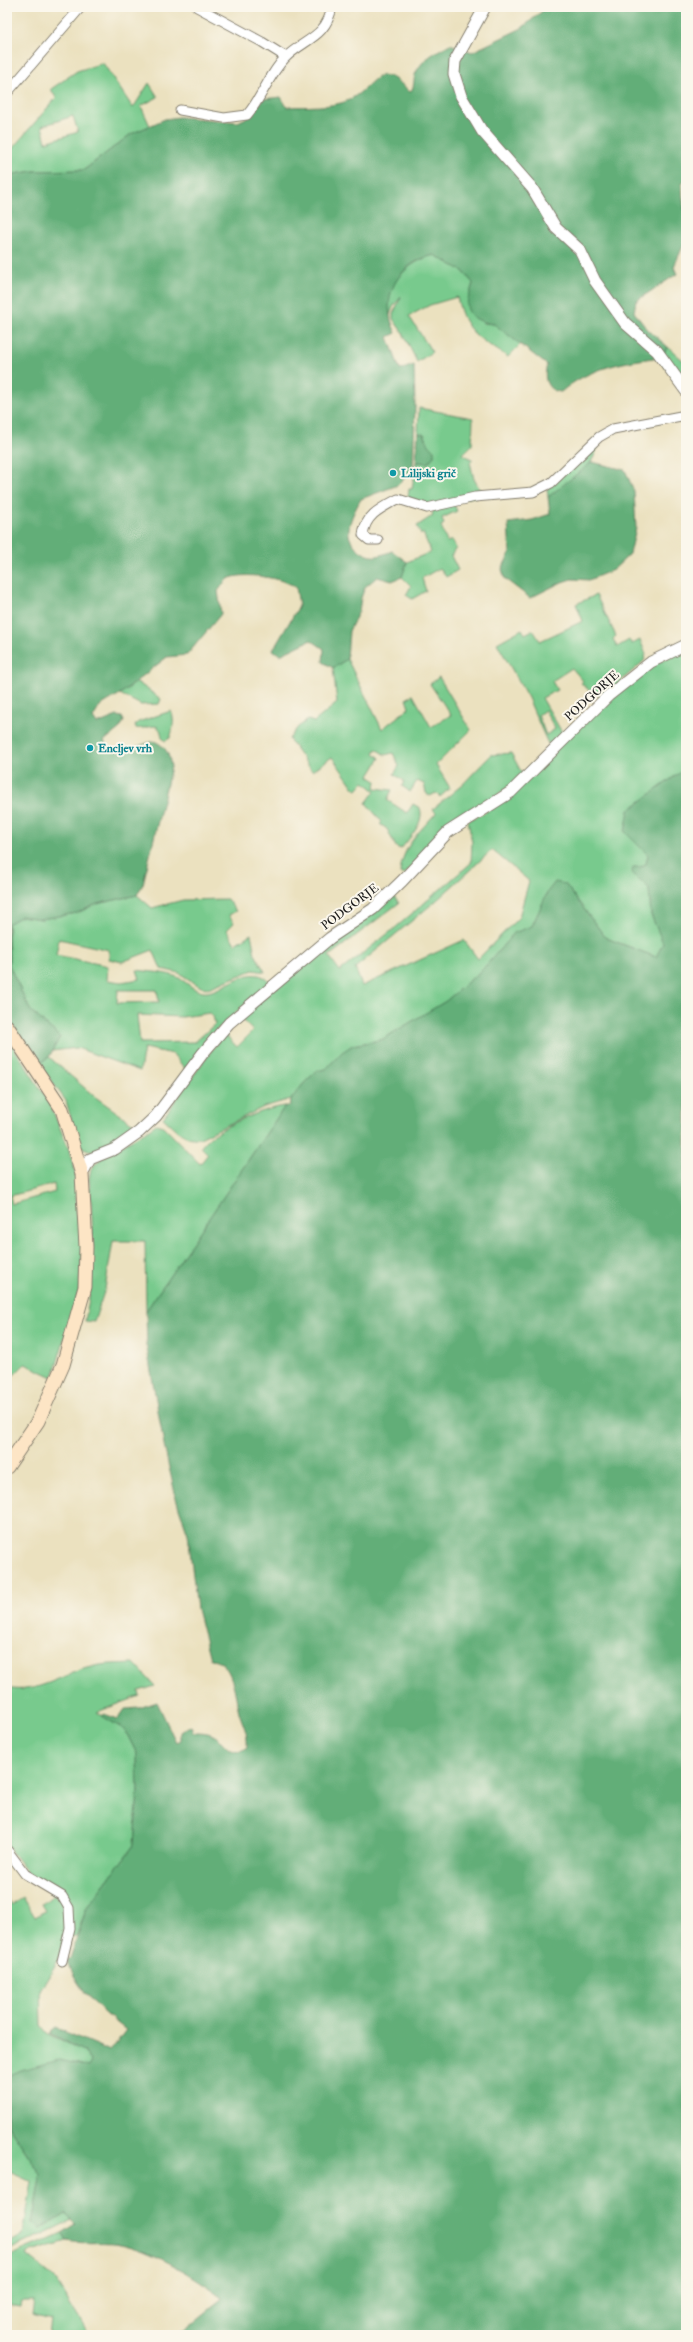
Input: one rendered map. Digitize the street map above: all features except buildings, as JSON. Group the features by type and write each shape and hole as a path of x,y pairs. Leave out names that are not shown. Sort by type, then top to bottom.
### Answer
{"main road":[{"path":"7,1026 62,1109 82,1174 86,1247 85,1287 64,1365 38,1421 7,1467"}],"street":[{"path":"7,93 81,7"},
{"path":"197,7 262,42 286,57"},
{"path":"180,110 224,118 247,115 258,103 286,57 316,37 328,21 332,7"},
{"path":"485,7 455,60 454,74 461,96 482,131 532,188 556,228 580,250 595,281 625,323 657,352 686,391"},
{"path":"378,540 369,540 363,535 364,524 374,514 398,499 427,508 475,497 533,492 551,483 599,437 613,429 686,415"},
{"name":"PODGORJE","path":"82,1174 90,1159 115,1149 139,1132 156,1116 203,1053 229,1023 330,938 373,909 402,881 448,832 511,792 608,696 652,662 686,645"},
{"path":"7,1850 25,1874 62,1896 69,1908 70,1928 62,1961"}],"green space":[{"path":"547,7 686,7 686,179 682,183 686,237 674,267 677,274 636,301 634,312 646,328 668,347 659,359 654,358 617,364 593,372 571,384 561,392 556,391 547,383 545,375 547,365 494,324 481,321 470,313 467,305 473,283 463,271 434,255 421,259 401,274 394,284 390,295 389,308 391,320 396,333 388,337 400,370 414,365 415,407 413,470 398,485 361,499 352,516 349,526 349,535 356,547 363,553 377,556 392,551 407,562 402,577 392,581 377,577 365,587 361,598 359,611 349,631 347,659 333,668 323,662 324,649 311,640 280,655 273,650 299,606 296,587 272,578 243,576 228,579 218,591 221,614 187,655 167,657 120,694 100,706 93,718 97,724 117,716 122,717 124,721 120,728 104,741 109,750 125,750 154,741 167,751 171,767 143,884 137,895 97,904 77,913 41,919 22,916 8,924 9,965 30,1010 60,1037 49,1057 39,1064 7,1017 7,175 34,171 84,170 131,134 165,119 179,117 238,122 250,116 263,99 281,97 287,107 319,106 343,103 359,94 372,81 383,75 399,82 410,92 413,88 415,75 418,69 425,60 434,53 450,44 472,52 522,28"},
{"path":"103,63 133,108 149,83 158,97 141,106 150,126 131,134 84,170 34,171 7,175 7,147 11,150 56,98 51,89 77,71","holes":["73,116 78,132 46,142 42,126"]},
{"path":"435,255 463,271 473,283 467,304 483,323 494,324 521,344 508,357 474,333 464,319 457,297 430,305 409,316 432,352 417,362 403,333 393,319 393,314 401,297 393,307 390,315 388,305 393,285 399,276 416,263"},
{"path":"668,347 686,363 686,391 659,359"},
{"path":"419,408 473,418 472,445 463,454 473,460 470,462 474,479 483,495 435,505 411,501 408,496 409,489 412,489 416,462 428,463 434,450 429,445 424,434 418,433"},
{"path":"418,433 424,434 429,445 434,450 434,456 428,463 416,462"},
{"path":"596,441 596,450 593,458 587,466 580,474 548,497 547,489"},
{"path":"592,462 625,470 634,491 636,528 630,554 613,570 589,580 572,579 562,582 530,598 505,579 502,569 510,553 508,523 532,520 550,514 548,497"},
{"path":"453,503 457,511 442,518 444,524 441,526 447,542 452,540 456,548 451,556 458,570 446,577 440,568 422,578 426,591 412,599 406,595 411,586 402,577 407,562 431,552 423,533 421,535 417,526 432,516 433,511"},
{"path":"596,595 616,636 613,639 617,647 629,640 632,644 640,640 646,654 644,661 602,697 591,692 581,683 583,681 572,668 552,681 557,690 542,698 563,734 548,744 528,698 497,643 522,629 525,634 533,630 540,641 583,621 576,604","holes":["545,710 555,729 546,735 538,715"]},
{"path":"686,648 686,768 630,810 625,832 648,855 646,864 640,867 649,888 651,915 664,943 656,957 606,938 565,884 551,888 532,926 514,933 483,969 446,1001 381,1040 352,1045 326,1069 317,1071 305,1082 291,1099 264,1107 200,1138 184,1135 163,1118 224,1033 237,1047 253,1031 240,1018 277,985 393,896 399,903 329,956 340,971 395,928 471,863 472,842 468,821 491,809 583,722 648,668","holes":["492,850 529,881 519,917 478,959 464,940 362,986 355,968 437,900"]},
{"path":"347,659 382,729 409,708 406,699 413,695 431,727 451,715 430,684 439,677 471,730 436,765 450,788 440,797 436,793 430,796 426,793 424,784 417,781 410,792 402,786 404,781 394,774 399,766 393,753 385,755 376,749 374,753 380,758 369,776 376,781 375,788 392,790 387,800 407,813 413,804 420,808 421,814 419,824 401,849 396,847 387,829 380,824 382,822 366,803 375,791 364,782 357,790 354,788 332,757 312,771 289,739 298,727 308,720 314,722 337,703 333,668"},
{"path":"137,682 161,699 159,704 141,705 120,694"},
{"path":"171,711 173,717 173,728 170,738 165,741 162,738 159,728 156,726 136,728 135,726 138,722"},
{"path":"511,753 523,775 492,800 452,824 404,875 400,873 404,855 412,840 436,813 433,809 463,784 491,755"},
{"path":"686,768 686,2335 178,2335 223,2297 176,2266 137,2249 118,2244 67,2241 62,2233 76,2224 65,2214 41,2229 32,2223 41,2174 7,2124 8,2076 21,2070 59,2060 89,2067 92,2062 83,2051 50,2033 56,2028 110,2051 126,2030 90,1999 77,1981 67,1959 70,1959 87,1907 134,1845 138,1792 137,1754 125,1730 102,1716 104,1714 118,1719 125,1709 139,1708 157,1702 176,1742 180,1740 180,1732 191,1725 193,1732 213,1735 232,1750 241,1750 247,1747 246,1733 239,1712 232,1680 224,1665 218,1661 210,1659 197,1609 188,1534 177,1502 165,1450 147,1349 146,1311 285,1106 290,1106 291,1099 305,1082 317,1071 326,1069 342,1052 353,1045 381,1040 446,1001 483,969 514,933 532,926 548,891 555,882 565,884 606,938 656,957 663,943 651,915 649,888 632,873 633,867 640,867 646,864 648,855 625,832 629,810"},
{"path":"137,895 152,908 183,900 227,899 236,911 229,915 234,923 227,930 235,944 251,934 255,954 265,972 253,970 208,988 201,987 179,973 161,969 153,950 122,962 109,959 109,950 59,939 56,955 108,966 107,980 121,982 140,979 137,970 164,973 175,976 196,990 204,992 216,990 248,975 263,977 270,982 211,1035 185,1069 173,1054 144,1048 140,1071 77,1048 52,1051 60,1037 30,1010 9,965 8,924 22,916 41,919 77,913 97,904","holes":["118,990 157,990 159,1002 117,1003","210,1013 213,1016 215,1024 195,1042 140,1043 137,1015 182,1017"]},
{"path":"7,1037 50,1104 69,1150 79,1188 76,1196 77,1214 83,1241 79,1290 53,1377 25,1364 7,1382","holes":["54,1184 55,1192 12,1204 10,1196"]},
{"path":"49,1057 94,1096 139,1128 100,1150 93,1152 79,1146 66,1101 39,1064"},
{"path":"285,1106 146,1311 145,1241 113,1241 105,1289 94,1322 85,1321 91,1285 93,1250 89,1179 91,1169 97,1162 156,1124 163,1126 200,1164 208,1154 201,1147 216,1133 239,1120"},
{"path":"134,1663 155,1686 139,1691 140,1696 97,1712 125,1730 137,1754 138,1792 134,1845 87,1907 76,1937 69,1936 71,1909 28,1873 7,1846 7,1688 29,1689 96,1666"},
{"path":"56,1893 69,1915 59,1959 40,1990 41,2025 47,2033 83,2051 92,2062 89,2067 75,2063 7,2076 7,1901 12,1905 23,1897 35,1917 46,1911 42,1904"},
{"path":"7,2124 41,2174 32,2223 41,2229 65,2214 72,2220 7,2251 7,2244 23,2235 32,2181 7,2170"},
{"path":"62,2233 67,2241 28,2253 27,2256 54,2278 88,2333 87,2335 49,2335 51,2320 32,2315 34,2301 21,2301 20,2307 7,2305 7,2257"}],"place":[{"name":"Lilijski grič","path":"393,473"},
{"name":"Encljev vrh","path":"90,748"}]}
